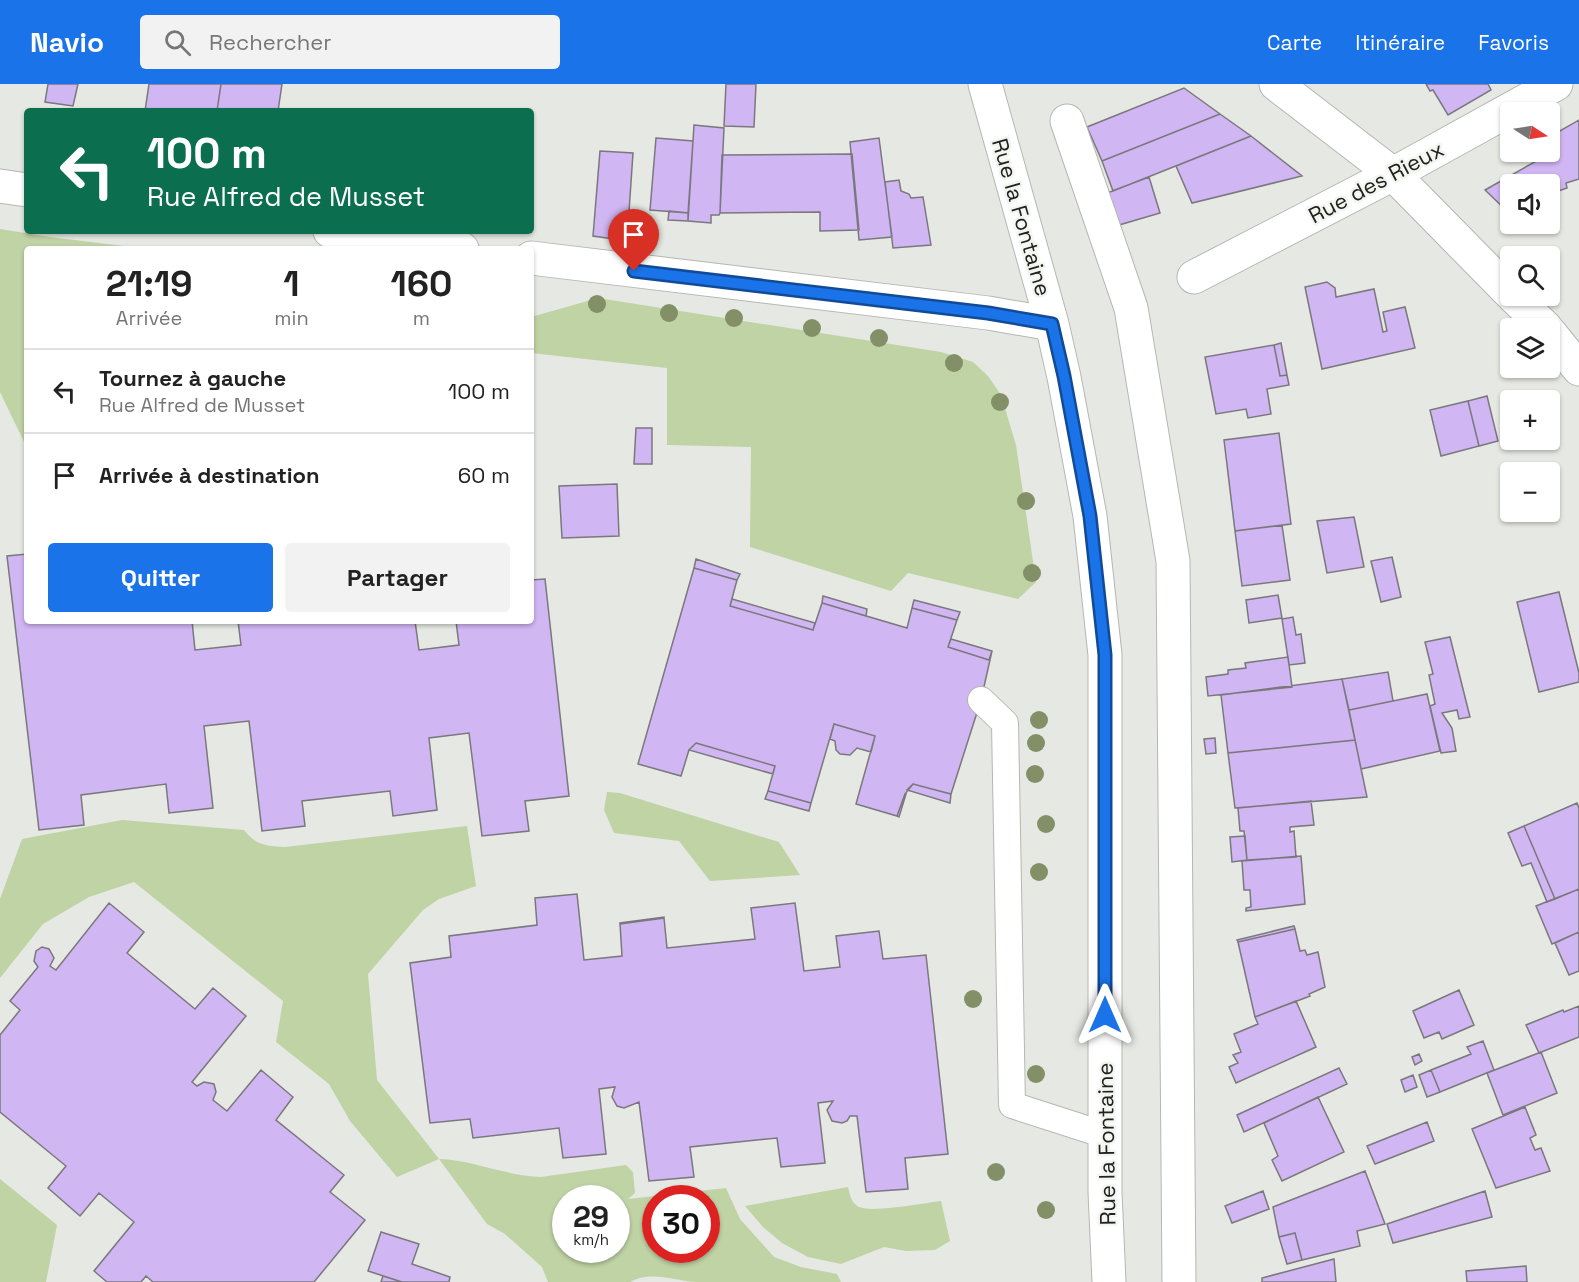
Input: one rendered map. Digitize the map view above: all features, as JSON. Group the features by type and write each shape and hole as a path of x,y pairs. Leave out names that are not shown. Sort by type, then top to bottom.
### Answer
{"street":[{"name":"Rue la Fontaine","path":"985,84 1052,324 1064,376 1090,516 1105,655 1105,1192 1109,1282"},
{"path":"1276,84 1393,174 1500,282"},
{"name":"Rue des Rieux","path":"1194,277 1393,174 1556,84"},
{"path":"1067,121 1131,308 1173,561 1179,1282"},
{"path":"0,186 24,190"},
{"path":"352,234 440,246"},
{"path":"534,258 988,313 1052,324"},
{"path":"1524,306 1535,318"},
{"path":"1560,345 1579,369"}],"lane":[{"path":"534,276 564,263"},
{"path":"981,700 1005,723 1012,1106 1105,1135"}],"green space":[{"path":"0,229 124,246 24,246 24,442 0,392"},
{"path":"598,298 941,352 973,362 988,376 1001,395 1016,445 1036,582 1018,599 908,573 891,591 750,547 751,447 667,445 667,368 534,353 534,316"},
{"path":"607,792 620,793 779,842 800,875 710,881 679,841 614,833 604,810"},
{"path":"122,820 244,830 262,844 285,847 467,826 476,886 439,899 423,910 368,974 377,1080 439,1159 397,1177 350,1121 329,1084 276,1042 283,1001 134,882 89,897 43,924 0,978 0,899 22,839"},
{"path":"439,1159 541,1177 626,1165 633,1172 635,1193 630,1197 630,1185 552,1185 552,1263 630,1263 630,1199 642,1197 642,1263 720,1263 720,1189 726,1188 740,1219 774,1257 801,1267 837,1274 841,1282 697,1282 654,1276 630,1282 548,1282 542,1267 505,1234 487,1224"},
{"path":"0,1179 57,1225 46,1282 0,1282"},
{"path":"848,1187 854,1203 866,1209 941,1201 950,1241 935,1250 906,1251 884,1247 841,1264 808,1257 782,1243 763,1227 745,1206"}],"building":[{"path":"48,84 78,84 73,106 45,102"},
{"path":"149,84 221,84 217,108 145,108"},
{"path":"221,84 282,84 278,108 217,108"},
{"path":"726,84 756,84 754,127 724,126"},
{"path":"1426,84 1488,84 1491,90 1448,115 1433,90 1430,91"},
{"path":"1184,88 1220,114 1102,161 1087,127"},
{"path":"1220,114 1251,136 1113,191 1102,161"},
{"path":"1579,120 1579,179 1566,183 1567,188 1560,190 1560,174 1513,174 1535,162 1560,162 1560,131"},
{"path":"694,125 724,128 720,213 711,215 711,223 688,221"},
{"path":"1251,136 1302,176 1192,203 1176,166"},
{"path":"656,138 693,141 688,213 650,210"},
{"path":"879,138 892,237 859,240 850,142"},
{"path":"600,151 633,153 627,241 593,236"},
{"path":"852,154 859,230 820,231 820,212 720,213 722,155"},
{"path":"1149,177 1160,213 1119,225 1107,193"},
{"path":"899,180 901,191 909,194 911,198 923,197 931,245 893,248 885,182"},
{"path":"1500,182 1500,204 1485,190"},
{"path":"669,211 688,213 688,221 668,220"},
{"path":"1327,282 1335,288 1336,297 1374,289 1383,332 1387,331 1383,312 1405,307 1415,348 1322,369 1305,287"},
{"path":"1281,343 1287,375 1280,376 1274,345"},
{"path":"1274,345 1280,376 1287,375 1289,385 1267,389 1271,414 1248,418 1246,409 1216,414 1205,357"},
{"path":"1487,396 1498,441 1479,446 1468,401"},
{"path":"1468,401 1479,446 1441,456 1430,410"},
{"path":"636,428 652,428 652,464 634,464"},
{"path":"1279,433 1291,524 1235,531 1224,440"},
{"path":"617,484 619,536 562,538 559,486"},
{"path":"1354,517 1364,567 1327,573 1317,521"},
{"path":"1282,525 1290,580 1242,586 1235,531"},
{"path":"24,554 24,624 192,624 195,650 241,645 238,624 415,624 419,650 459,645 456,624 534,624 534,580 545,579 569,796 525,801 529,831 482,836 469,733 429,738 437,810 393,816 390,791 302,801 305,826 262,831 249,721 204,726 213,808 169,813 166,784 81,795 84,825 39,830 7,556"},
{"path":"1392,557 1401,597 1381,602 1371,561"},
{"path":"696,559 740,574 737,580 694,568"},
{"path":"694,568 737,580 730,606 813,630 822,603 907,628 912,608 957,620 948,647 989,660 992,651 981,700 951,794 913,784 905,794 897,816 856,804 875,736 834,724 811,803 768,791 775,766 696,743 689,750 681,776 638,764"},
{"path":"1559,592 1579,673 1579,682 1539,692 1517,602"},
{"path":"1278,595 1282,618 1249,623 1246,600"},
{"path":"823,596 867,609 866,616 822,603"},
{"path":"732,599 815,623 813,630 730,606"},
{"path":"914,600 960,612 957,620 912,608"},
{"path":"1293,617 1296,635 1301,634 1305,663 1289,665 1282,619"},
{"path":"1450,637 1470,717 1459,719 1457,710 1442,713 1452,728 1456,751 1441,753 1430,706 1435,704 1429,675 1433,674 1425,642"},
{"path":"951,639 992,651 989,660 948,647"},
{"path":"1288,657 1292,687 1208,696 1206,677 1228,674 1228,670 1246,668 1245,663"},
{"path":"1388,672 1393,701 1349,710 1342,679"},
{"path":"1342,679 1355,740 1228,753 1221,695"},
{"path":"1427,694 1440,751 1361,769 1349,710"},
{"path":"834,724 875,736 871,752 857,748 850,755 840,754 836,750 835,741 830,739"},
{"path":"1215,738 1216,753 1206,754 1204,739"},
{"path":"1355,740 1367,797 1235,808 1228,753"},
{"path":"696,743 775,766 773,774 689,750"},
{"path":"913,784 951,794 950,803 907,790"},
{"path":"768,791 811,803 809,811 765,799"},
{"path":"906,794 899,817 897,816"},
{"path":"1311,801 1314,825 1290,827 1290,832 1294,831 1296,857 1247,860 1244,831 1240,831 1238,808"},
{"path":"1577,803 1579,808 1579,889 1555,899 1524,826"},
{"path":"1524,826 1555,899 1547,902 1531,863 1522,866 1508,833"},
{"path":"1245,836 1247,860 1232,862 1230,837"},
{"path":"1301,856 1305,904 1246,911 1246,908 1251,907 1250,890 1244,890 1242,861"},
{"path":"1579,889 1579,932 1552,944 1536,906"},
{"path":"577,894 584,960 622,956 620,924 664,918 667,948 755,939 751,908 795,903 804,971 840,967 836,936 879,931 883,959 926,955 948,1154 905,1158 908,1189 866,1192 857,1116 850,1116 842,1123 832,1121 827,1110 833,1101 818,1103 825,1163 781,1167 777,1138 690,1147 694,1177 649,1181 639,1102 624,1108 617,1106 612,1097 615,1087 599,1089 606,1154 563,1158 559,1128 473,1138 470,1119 430,1123 410,963 451,957 449,936 537,925 535,898"},
{"path":"109,903 144,932 127,953 195,1009 213,988 246,1016 192,1082 197,1086 204,1082 214,1084 216,1092 213,1100 227,1111 261,1070 293,1097 276,1120 344,1175 330,1192 365,1220 314,1282 153,1282 146,1276 141,1282 107,1282 94,1271 134,1222 99,1193 80,1216 48,1188 66,1166 0,1112 0,1035 20,1010 10,1001 38,967 34,961 36,951 42,947 49,949 54,958 50,966 56,970"},
{"path":"664,918 620,924 620,923"},
{"path":"1294,926 1295,929 1238,942 1237,940"},
{"path":"1295,929 1300,951 1305,950 1307,955 1318,952 1325,987 1309,994 1310,996 1255,1017 1238,942"},
{"path":"1579,932 1579,971 1569,975 1555,943"},
{"path":"1459,990 1474,1025 1442,1039 1439,1032 1424,1038 1413,1011"},
{"path":"1296,1001 1316,1047 1236,1083 1229,1067 1238,1063 1233,1055 1241,1052 1234,1034 1258,1024 1255,1017"},
{"path":"1579,1006 1579,1037 1539,1053 1526,1025"},
{"path":"1483,1041 1494,1070 1440,1092 1431,1070 1471,1054 1467,1047"},
{"path":"1541,1052 1557,1093 1503,1115 1487,1073"},
{"path":"1419,1054 1422,1061 1415,1065 1412,1057"},
{"path":"1339,1068 1347,1084 1244,1132 1237,1115"},
{"path":"1431,1070 1440,1092 1427,1097 1419,1075"},
{"path":"1413,1075 1417,1087 1405,1092 1401,1080"},
{"path":"1318,1097 1344,1152 1282,1181 1272,1160 1278,1156 1264,1123"},
{"path":"1525,1107 1536,1135 1530,1138 1535,1150 1541,1148 1550,1171 1496,1188 1472,1129"},
{"path":"1427,1122 1434,1141 1375,1164 1367,1146"},
{"path":"1365,1171 1385,1224 1357,1231 1360,1246 1302,1260 1295,1233 1279,1237 1273,1207"},
{"path":"1263,1191 1269,1209 1232,1223 1225,1206"},
{"path":"1485,1191 1492,1217 1393,1243 1387,1224"},
{"path":"381,1232 419,1244 412,1264 450,1277 449,1282 402,1282 368,1271"},
{"path":"1295,1233 1302,1260 1287,1264 1279,1237"},
{"path":"1334,1259 1336,1282 1262,1282 1262,1278"},
{"path":"1526,1266 1527,1282 1467,1282 1466,1271"},
{"path":"383,1276 402,1282 381,1282"}],"route":[{"path":"634,271 988,313 1052,324 1090,516 1105,655 1105,1015"}]}
